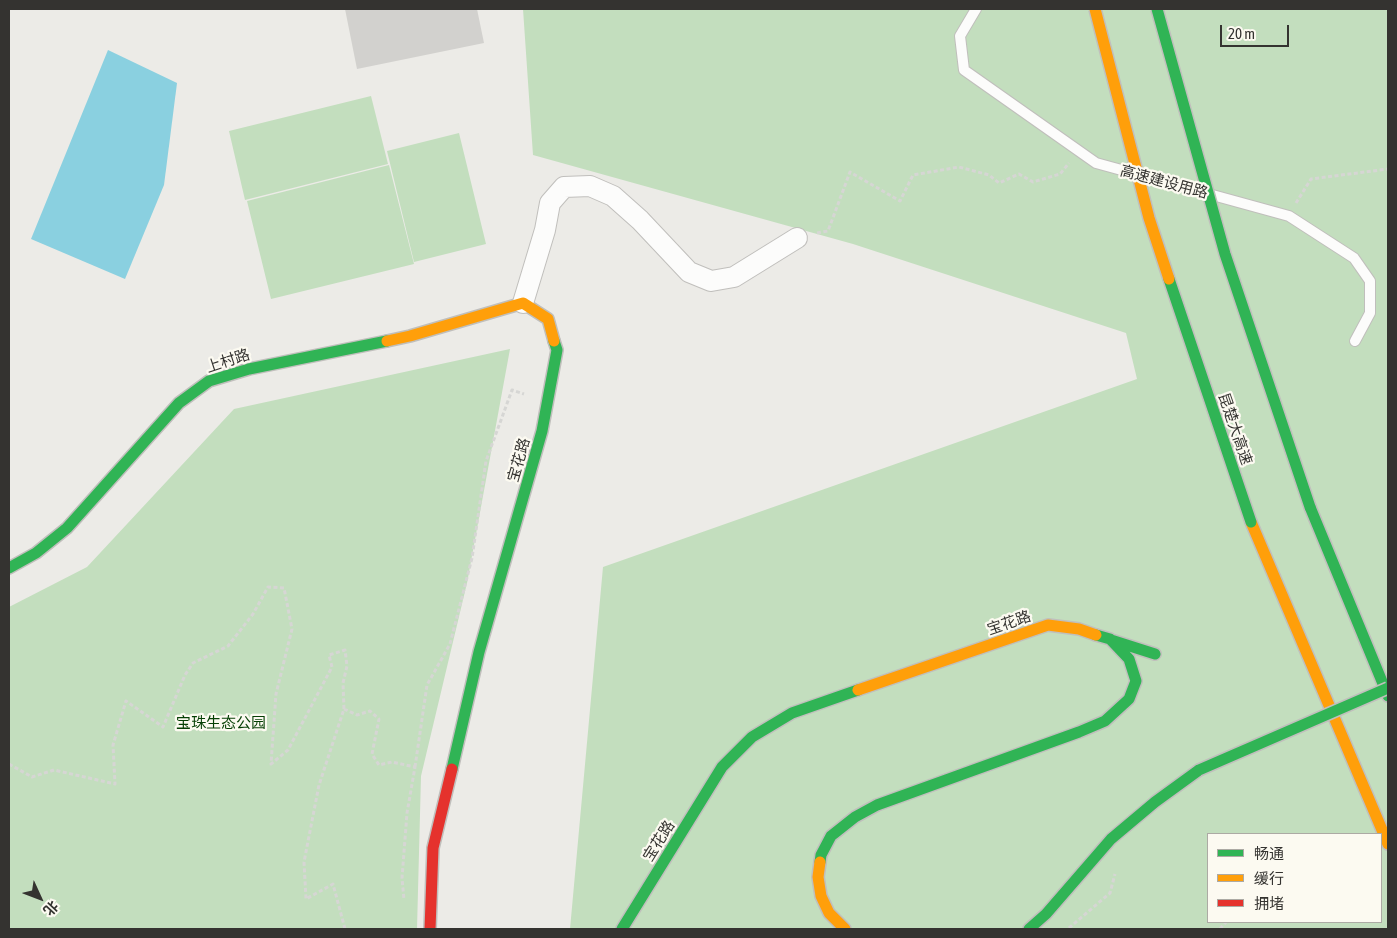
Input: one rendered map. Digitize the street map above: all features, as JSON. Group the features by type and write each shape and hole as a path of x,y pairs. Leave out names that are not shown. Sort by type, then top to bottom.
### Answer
{"main road":[{"name":"昆楚大高速","path":"1094,9 1149,218 1250,522 1388,844"},
{"path":"1157,9 1225,254 1310,507 1388,696"},
{"name":"宝花路","path":"430,929 432,848 479,652 542,432 558,350 548,319 523,303"},
{"name":"上村路","path":"9,568 36,553 67,528 179,403 209,381 249,369 410,336 523,303"},
{"name":"宝花路","path":"622,929 722,767 752,737 760,732 792,713 1048,625 1079,629 1110,639 1129,659 1136,681 1129,699 1105,721 877,805 855,817 831,836 822,855 818,877 821,896 829,913 845,929"},
{"path":"1110,639 1155,654"},
{"path":"1029,929 1046,914 1111,838 1155,802 1199,770 1388,688"}],"street":[{"path":"523,303 545,230 550,203 564,186 590,186 613,196 640,220 688,272 711,281 734,277 797,238"}],"lane":[{"name":"高速建设用路","path":"976,9 960,36 964,70 1096,163 1288,216 1354,258 1370,282 1370,313 1355,341"}],"path":[{"path":"828,231 850,172 900,201 913,175 959,167 988,175 999,183 1019,174 1033,182 1060,174"},
{"path":"1288,216 1311,178 1388,168"},
{"path":"404,904 402,878 407,813 427,684 450,644 472,558 486,461 512,390 548,401"},
{"path":"9,764 32,777 54,770 115,784 113,745 126,701 163,726 185,675 193,663 228,646 253,614 268,587 284,588 292,629 276,694 271,764 288,750 332,667 329,656 345,650 347,666 343,683 344,709 319,785 304,862 306,899 333,884 345,929"},
{"path":"344,709 357,715 370,711 379,719 372,754 379,765 392,762 415,767"}],"green space":[{"path":"523,9 1388,9 1388,929 570,929 603,567 1137,379 1126,333 853,244 533,155"},
{"path":"371,96 388,164 245,200 229,131"},
{"path":"459,133 486,244 414,262 387,151"},
{"path":"389,165 414,264 271,299 247,201"},
{"name":"宝珠生态公园","path":"510,349 467,583 421,776 417,929 9,929 9,607 87,567 234,409"}],"water":[{"path":"108,50 177,83 164,185 125,279 31,239"}],"building":[{"path":"345,9 477,9 484,43 357,69"}],"traffic: fast":[{"path":"1157,9 1225,254 1310,507"},
{"path":"1169,279 1251,522"},
{"path":"9,568 36,553 67,528 179,403 209,381 249,369 387,341"},
{"path":"452,769 479,652 542,431 557,350 554,341"},
{"path":"1310,507 1388,696"},
{"path":"820,862 821,855 831,836 855,817 877,805 1105,721 1129,699 1136,681 1129,659 1110,639 1096,635"},
{"path":"1111,640 1155,654"},
{"path":"1199,770 1388,688"},
{"path":"622,929 722,767 752,737 792,713 858,690"},
{"path":"1029,929 1046,914 1111,839 1155,802 1199,770"}],"traffic: slow":[{"path":"1095,9 1149,218 1169,279"},
{"path":"387,341 523,303 548,319 554,341"},
{"path":"1251,522 1388,844"},
{"path":"858,690 1048,625 1079,629 1096,635"},
{"path":"820,862 818,877 821,896 829,913 845,929"}],"traffic: jam":[{"path":"430,929 433,848 452,769"}]}
